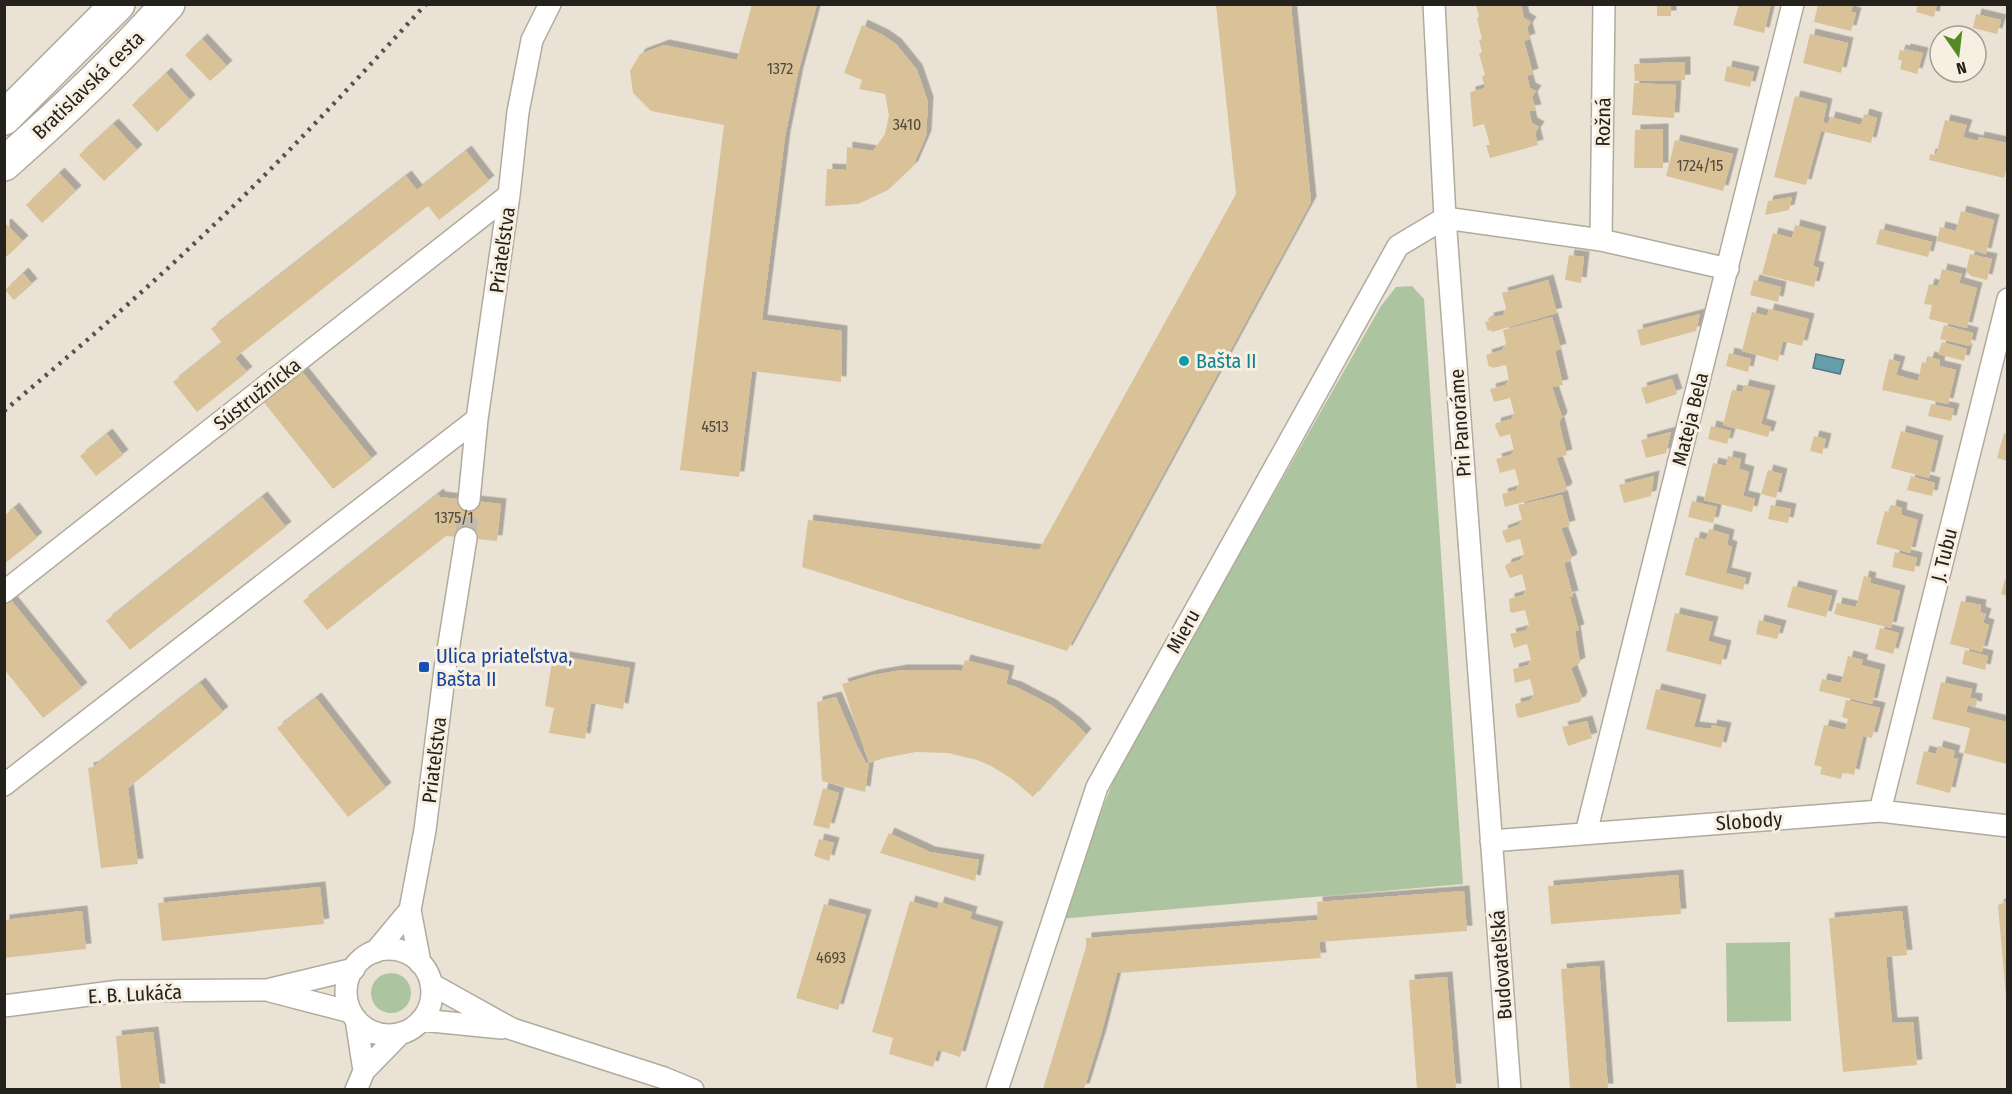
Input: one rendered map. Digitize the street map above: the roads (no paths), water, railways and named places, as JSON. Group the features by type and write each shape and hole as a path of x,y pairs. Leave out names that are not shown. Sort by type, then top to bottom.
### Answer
{"main road":[{"name":"Bratislavská cesta","path":"4,118 118,4"},
{"name":"Bratislavská cesta","path":"4,164 46,127 143,32 168,4"}],"street":[{"name":"Priateľstva","path":"469,500 477,419 509,195 518,112 532,40 550,4"},
{"name":"Pri Panoráme","path":"1434,4 1445,218 1491,841"},
{"name":"Rožná","path":"1601,240 1604,4"},
{"name":"Mateja Bela","path":"1586,832 1793,4"},
{"name":"Sústružnícka","path":"4,592 509,195"},
{"path":"1445,218 1601,240 1728,269"},
{"name":"Mieru","path":"997,1089 1097,787 1398,246 1445,218"},
{"name":"J. Tubu","path":"1880,811 2007,299"},
{"path":"4,785 477,419"},
{"name":"Priateľstva","path":"420,963 410,910 425,830 466,538"},
{"name":"Slobody","path":"1491,841 1880,811 2007,826"},
{"name":"Budovateľská","path":"1491,841 1510,1089"},
{"name":"Priateľstva","path":"375,952 410,910"},
{"path":"354,1015 367,1028 380,1033 401,1033 412,1028 421,1020 430,1003 431,984 428,974 420,963 407,953 396,950 375,952 363,958 354,969 347,987 348,1002 354,1015 360,1080"},
{"name":"E. B. Lukáča","path":"4,1006 120,991 267,990 354,969"},
{"path":"431,984 512,1029 693,1089"},
{"name":"E. B. Lukáča","path":"267,990 354,1015"},
{"path":"421,1020 512,1029"},
{"path":"360,1080 401,1033"}],"water":[{"path":"1816,354 1844,360 1840,374 1813,368"}],"tunnel":[{"path":"466,538 469,500"}],"railway":[{"path":"4,411 127,305 228,212 426,4"}],"place":[{"name":"Bašta II","path":"1184,361"},
{"name":"Ulica priateľstva, Bašta II","path":"424,667"}]}
